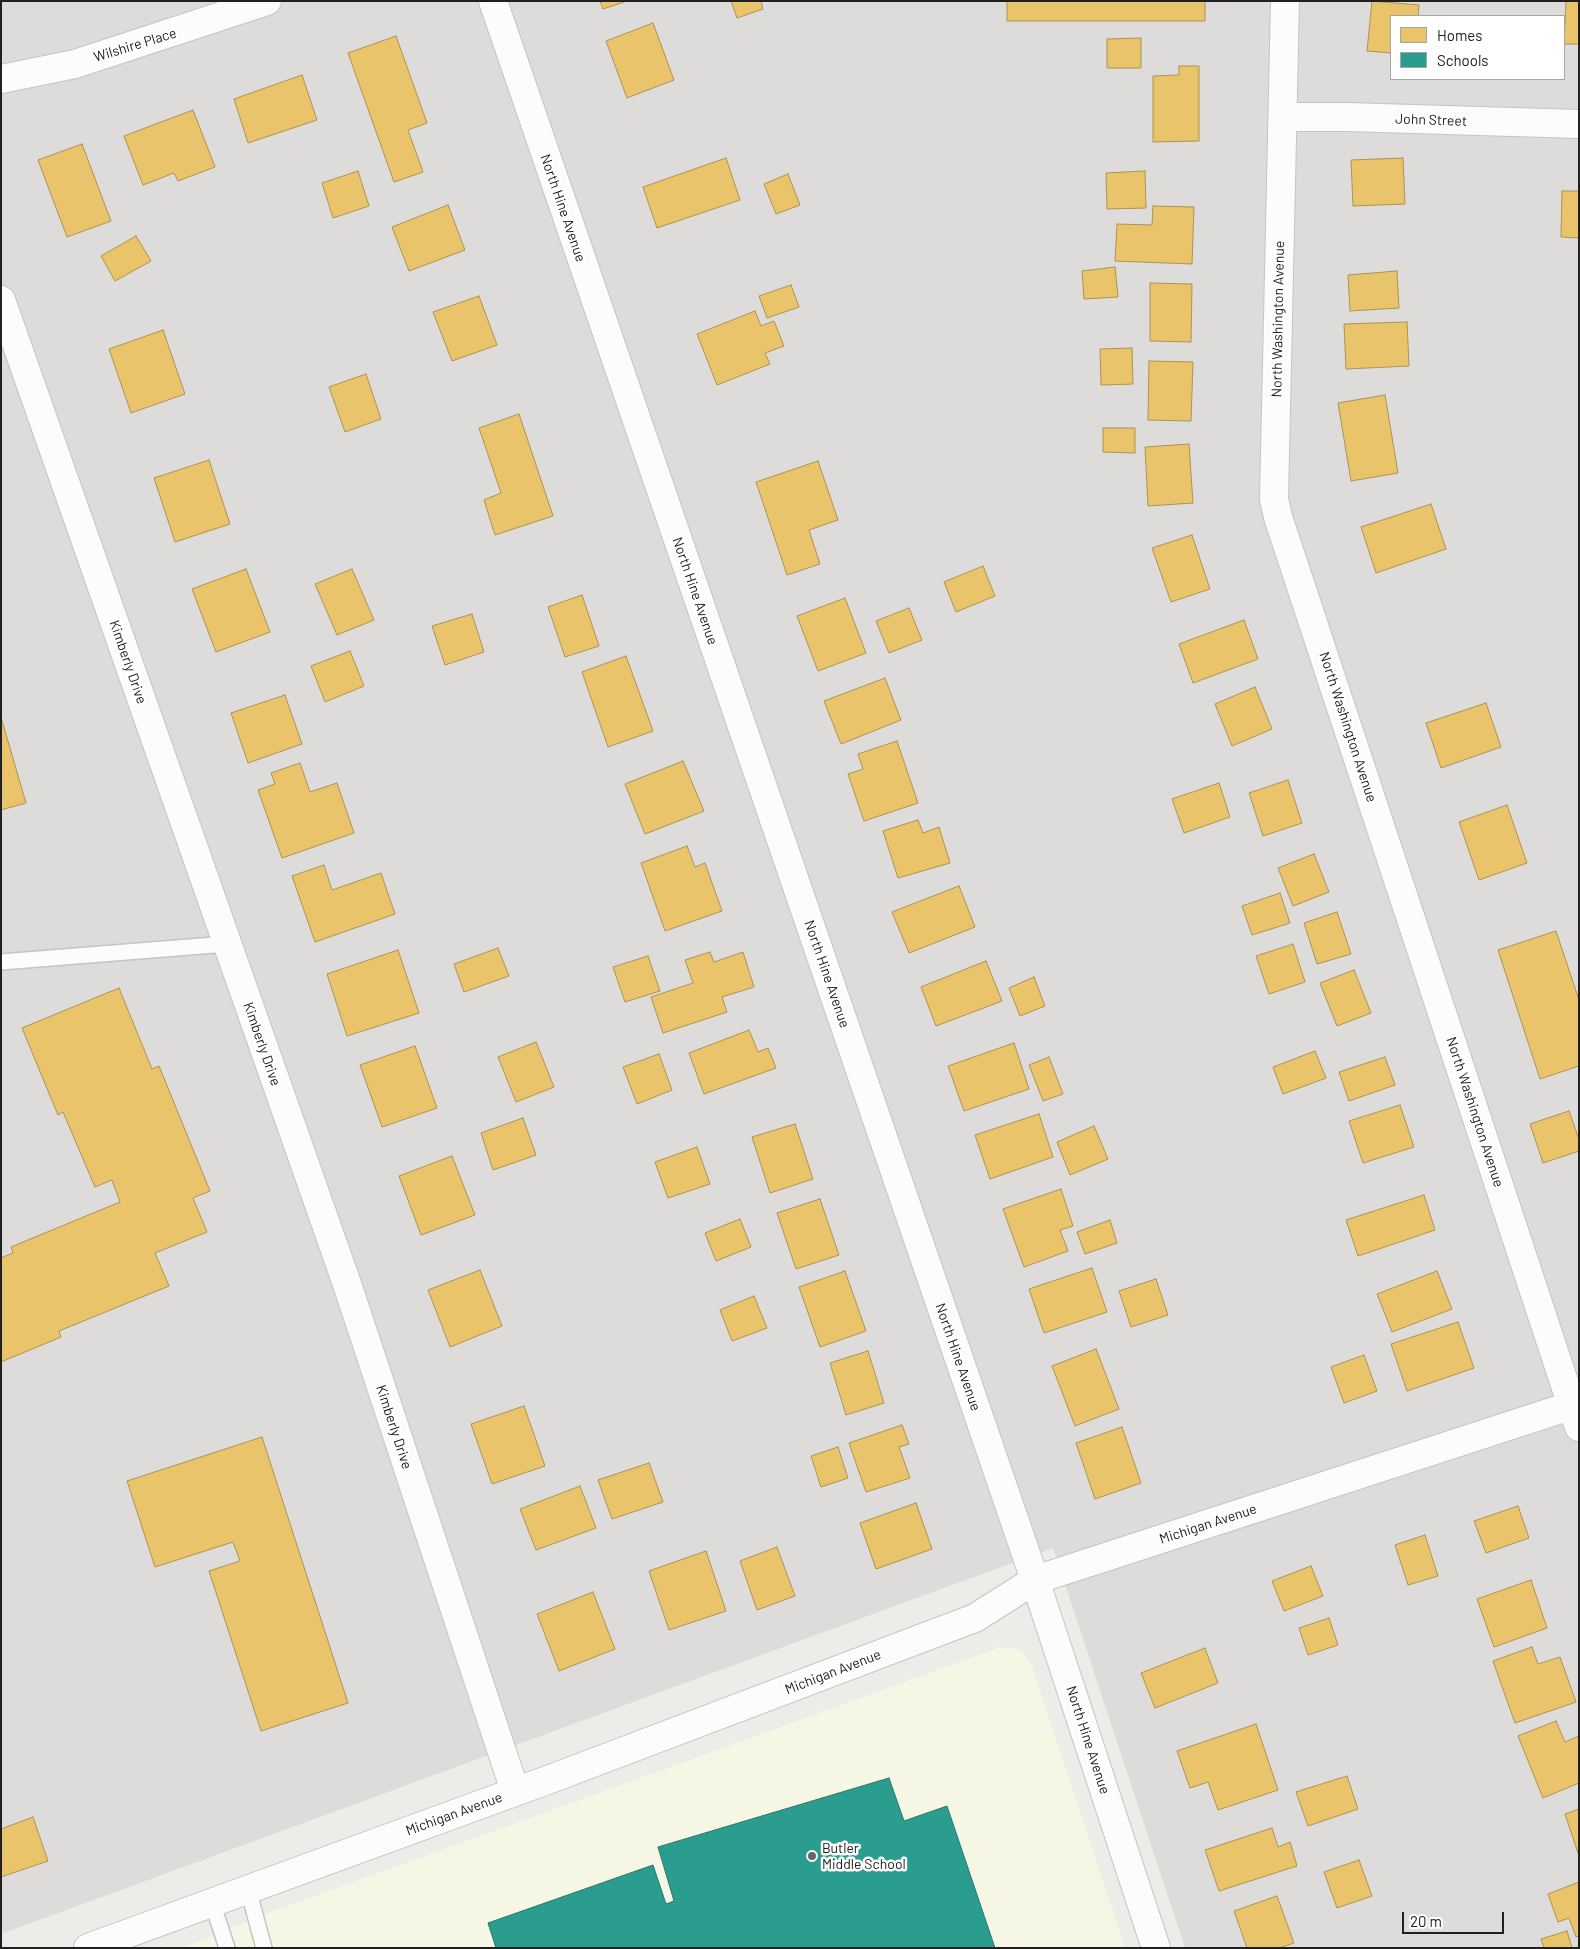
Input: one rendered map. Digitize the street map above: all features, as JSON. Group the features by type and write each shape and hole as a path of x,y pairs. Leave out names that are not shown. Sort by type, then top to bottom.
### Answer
{"street":[{"name":"Wilshire Place","path":"1,79 75,64 267,1"},
{"name":"North Hine Avenue","path":"493,1 1035,1580 1156,1948"},
{"name":"North Washington Avenue","path":"1285,1 1274,499 1278,517 1576,1412"},
{"name":"John Street","path":"1282,118 1347,117 1579,124"},
{"name":"Kimberly Drive","path":"1,300 347,1284 515,1792"},
{"name":"Michigan Avenue","path":"88,1948 515,1792 975,1618 1035,1580 1576,1412"}],"lane":[{"path":"1,962 227,944"},
{"path":"248,1889 264,1948"},
{"path":"212,1902 227,1948"}],"shaded area":[{"path":"1,1 1579,1 1579,1948 1185,1948 1053,1548 1,1934"},
{"path":"1001,1647 1021,1650 1031,1663 1125,1948 182,1948 257,1917"}],"building: Homes":[{"path":"600,1 627,1 603,9"},
{"path":"731,1 761,1 763,9 737,18"},
{"path":"1007,1 1205,1 1205,21 1007,21"},
{"path":"1372,1 1419,5 1418,15 1390,15 1390,53 1367,51"},
{"path":"1566,1 1579,1 1579,44 1565,44"},
{"path":"653,23 674,80 627,98 606,41"},
{"path":"396,36 427,123 408,130 423,172 394,182 348,53"},
{"path":"1141,38 1141,68 1107,68 1107,39"},
{"path":"1179,66 1199,66 1199,141 1153,142 1153,76 1179,75"},
{"path":"302,75 317,120 248,143 234,99"},
{"path":"193,110 215,167 178,181 174,173 143,185 124,136"},
{"path":"82,144 111,221 67,237 38,160"},
{"path":"726,158 740,200 657,228 643,187"},
{"path":"1403,158 1405,204 1353,206 1351,160"},
{"path":"358,171 369,206 333,218 322,183"},
{"path":"1145,171 1146,208 1107,209 1106,173"},
{"path":"788,174 800,205 776,214 764,184"},
{"path":"1562,191 1579,191 1579,238 1561,237"},
{"path":"448,205 465,250 409,271 392,227"},
{"path":"1153,206 1194,207 1192,264 1115,261 1117,224 1152,225"},
{"path":"136,236 151,261 115,281 101,256"},
{"path":"1115,267 1118,297 1084,299 1082,271"},
{"path":"1397,271 1399,308 1350,311 1348,275"},
{"path":"1150,283 1192,284 1191,342 1150,341"},
{"path":"791,285 799,307 767,318 759,296"},
{"path":"479,296 497,345 452,361 433,312"},
{"path":"755,311 761,326 774,321 784,346 765,353 770,364 717,385 697,334"},
{"path":"1407,322 1409,366 1346,369 1344,324"},
{"path":"163,330 185,394 131,413 109,349"},
{"path":"1132,348 1133,384 1101,385 1100,349"},
{"path":"1149,361 1193,362 1191,421 1148,420"},
{"path":"366,374 381,419 345,432 329,387"},
{"path":"1385,395 1398,473 1351,481 1338,403"},
{"path":"519,414 553,516 495,535 484,500 501,493 479,428"},
{"path":"1103,428 1135,428 1135,453 1103,452"},
{"path":"1189,444 1193,503 1148,506 1145,447"},
{"path":"209,460 230,524 175,542 154,478"},
{"path":"818,461 838,520 809,530 820,564 787,575 756,482"},
{"path":"1431,504 1446,549 1376,573 1361,527"},
{"path":"1192,535 1210,589 1171,602 1152,548"},
{"path":"983,566 995,596 956,612 944,582"},
{"path":"246,569 270,632 216,652 192,589"},
{"path":"352,569 374,620 337,635 315,584"},
{"path":"582,595 599,646 565,657 548,607"},
{"path":"845,598 866,653 818,671 797,616"},
{"path":"909,608 922,640 889,653 876,621"},
{"path":"472,614 484,652 445,665 432,626"},
{"path":"1244,620 1258,659 1193,683 1179,644"},
{"path":"350,651 364,686 325,702 311,666"},
{"path":"626,656 653,731 608,747 582,672"},
{"path":"885,678 901,720 841,744 824,701"},
{"path":"1255,687 1272,729 1232,746 1215,704"},
{"path":"285,695 302,744 248,763 231,713"},
{"path":"1486,703 1501,747 1441,768 1426,723"},
{"path":"1,717 26,803 1,810"},
{"path":"897,741 918,803 864,821 848,774 863,769 858,754"},
{"path":"683,761 704,811 645,834 625,784"},
{"path":"300,763 310,792 337,783 354,833 282,858 258,790 275,784 271,773"},
{"path":"1288,780 1302,823 1263,836 1249,793"},
{"path":"1219,783 1230,817 1184,833 1172,799"},
{"path":"1507,805 1527,863 1479,880 1459,822"},
{"path":"918,820 923,833 939,827 950,863 898,878 883,831"},
{"path":"687,846 695,867 705,863 722,911 665,931 641,863"},
{"path":"1314,854 1329,892 1293,906 1278,868"},
{"path":"324,865 332,890 381,873 395,914 315,942 292,876"},
{"path":"959,886 975,927 909,953 892,912"},
{"path":"1280,893 1290,923 1252,935 1242,906"},
{"path":"1337,912 1351,954 1317,964 1304,923"},
{"path":"1556,931 1579,1000 1579,1066 1540,1079 1498,950"},
{"path":"1293,944 1305,982 1269,994 1256,956"},
{"path":"498,948 509,976 464,992 454,964"},
{"path":"398,950 419,1013 347,1036 327,974"},
{"path":"710,952 714,962 743,952 754,987 722,997 727,1012 663,1033 651,997 693,983 685,960"},
{"path":"648,956 660,991 625,1002 613,967"},
{"path":"986,961 1002,1001 936,1026 921,987"},
{"path":"1354,970 1371,1013 1337,1026 1320,983"},
{"path":"1034,977 1045,1006 1020,1016 1009,988"},
{"path":"119,988 152,1069 159,1066 210,1191 193,1198 207,1232 155,1253 169,1286 59,1331 61,1337 1,1362 1,1258 13,1253 11,1247 120,1202 112,1180 95,1187 63,1112 58,1115 22,1028"},
{"path":"749,1030 758,1052 768,1048 776,1068 704,1094 689,1053"},
{"path":"536,1042 554,1087 516,1102 498,1057"},
{"path":"1014,1043 1029,1089 964,1111 948,1066"},
{"path":"415,1046 437,1108 382,1127 360,1065"},
{"path":"1315,1051 1326,1078 1283,1094 1273,1067"},
{"path":"659,1054 672,1090 637,1104 623,1067"},
{"path":"1049,1057 1063,1094 1043,1101 1029,1065"},
{"path":"1385,1057 1395,1085 1349,1101 1339,1072"},
{"path":"1400,1105 1414,1147 1363,1163 1349,1121"},
{"path":"1569,1111 1579,1139 1579,1151 1543,1163 1530,1124"},
{"path":"1039,1114 1053,1157 990,1179 975,1135"},
{"path":"523,1118 536,1155 493,1170 481,1133"},
{"path":"795,1124 813,1179 770,1193 752,1137"},
{"path":"1094,1126 1108,1159 1070,1175 1057,1142"},
{"path":"697,1147 710,1184 668,1198 655,1162"},
{"path":"452,1156 475,1215 421,1235 399,1176"},
{"path":"1061,1189 1073,1226 1060,1230 1068,1251 1024,1267 1003,1209"},
{"path":"1424,1195 1435,1230 1358,1256 1346,1220"},
{"path":"820,1199 839,1255 796,1269 777,1213"},
{"path":"740,1219 751,1247 716,1261 705,1233"},
{"path":"1110,1220 1117,1243 1085,1254 1077,1232"},
{"path":"1092,1268 1107,1312 1044,1333 1029,1289"},
{"path":"480,1270 502,1326 450,1347 428,1290"},
{"path":"845,1271 866,1331 820,1347 799,1287"},
{"path":"1437,1271 1452,1309 1392,1332 1377,1294"},
{"path":"1156,1279 1168,1315 1131,1327 1119,1291"},
{"path":"754,1296 767,1328 732,1341 720,1310"},
{"path":"1458,1322 1474,1368 1407,1391 1391,1344"},
{"path":"1096,1349 1119,1409 1075,1426 1052,1366"},
{"path":"868,1351 884,1403 846,1415 830,1363"},
{"path":"1364,1355 1377,1391 1344,1403 1331,1367"},
{"path":"524,1406 545,1466 492,1484 471,1424"},
{"path":"902,1425 909,1444 899,1447 910,1478 866,1492 849,1443"},
{"path":"1122,1427 1141,1483 1095,1499 1076,1443"},
{"path":"262,1437 348,1703 261,1731 209,1571 240,1561 233,1542 155,1567 127,1481"},
{"path":"838,1447 848,1478 821,1487 811,1456"},
{"path":"649,1463 663,1502 612,1519 598,1480"},
{"path":"580,1486 596,1528 536,1550 520,1509"},
{"path":"916,1503 932,1549 876,1569 860,1523"},
{"path":"1518,1506 1529,1538 1486,1553 1474,1521"},
{"path":"1425,1535 1438,1576 1408,1585 1395,1545"},
{"path":"777,1547 795,1596 757,1610 740,1561"},
{"path":"706,1551 726,1611 669,1630 649,1571"},
{"path":"1311,1566 1323,1596 1284,1611 1272,1581"},
{"path":"1531,1580 1547,1628 1494,1647 1477,1599"},
{"path":"593,1592 615,1649 559,1671 537,1614"},
{"path":"1329,1618 1338,1645 1308,1655 1299,1628"},
{"path":"1532,1647 1538,1664 1560,1657 1576,1702 1515,1723 1493,1661"},
{"path":"1205,1648 1218,1683 1155,1708 1141,1673"},
{"path":"1556,1721 1565,1742 1579,1736 1579,1783 1543,1798 1518,1736"},
{"path":"1256,1724 1278,1790 1218,1810 1208,1782 1190,1788 1177,1751"},
{"path":"1347,1776 1358,1809 1308,1826 1296,1792"},
{"path":"1579,1809 1579,1856 1565,1814"},
{"path":"33,1817 48,1861 1,1877 1,1829"},
{"path":"1272,1828 1278,1847 1290,1842 1297,1866 1219,1891 1205,1850"},
{"path":"1359,1860 1372,1896 1337,1908 1324,1872"},
{"path":"1579,1882 1579,1936 1576,1937 1569,1918 1558,1922 1548,1894"},
{"path":"1277,1896 1294,1943 1279,1948 1247,1948 1234,1911"},
{"path":"1567,1931 1572,1948 1544,1948 1541,1939"}],"building: Schools":[{"name":"Butler Middle School","path":"889,1778 904,1821 947,1806 995,1948 496,1948 488,1923 653,1865 666,1904 674,1901 658,1847"}],"place":[{"name":"Butler Middle School","path":"812,1856"}]}
